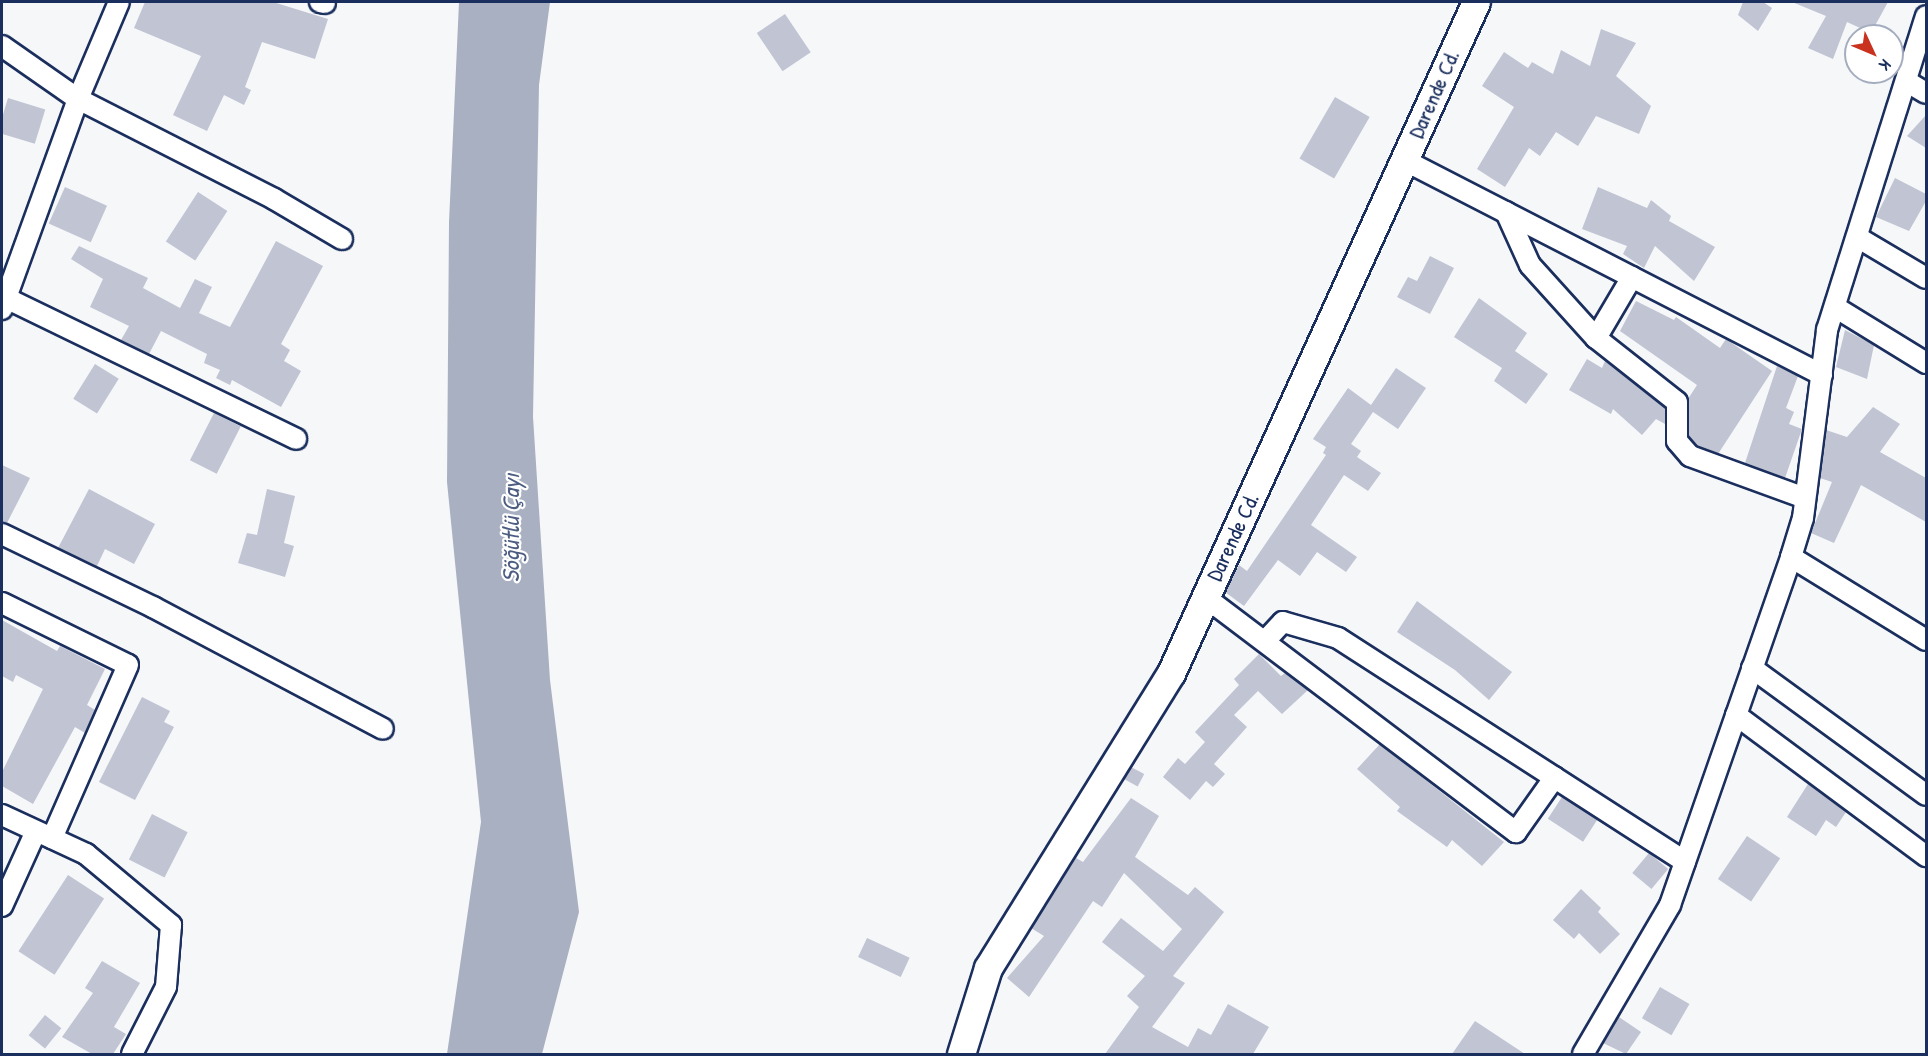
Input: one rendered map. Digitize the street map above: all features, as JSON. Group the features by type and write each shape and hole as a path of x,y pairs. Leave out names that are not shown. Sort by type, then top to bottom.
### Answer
{"street":[{"path":"119,2 78,99 3,302 297,439"},
{"name":"Darende Cd.","path":"962,1054 988,968 1170,673 1476,2"},
{"path":"1583,1054 1670,905 1791,557 1803,518 1822,375 1835,307 1926,16"},
{"path":"2,46 78,99 274,200 342,239"},
{"path":"1906,81 1926,93"},
{"path":"1404,160 1822,375"},
{"path":"1506,212 1530,265 1596,338 1677,402 1677,441 1690,456 1805,498"},
{"path":"1857,237 1926,278"},
{"path":"1596,338 1632,277"},
{"path":"1835,307 1926,363"},
{"path":"2,534 153,607 383,729"},
{"path":"1791,557 1926,640"},
{"path":"1205,597 1516,832 1555,777"},
{"path":"2,603 128,665 44,835 2,906"},
{"path":"1265,641 1283,622 1338,638 1685,862"},
{"path":"1752,668 1926,795"},
{"path":"1736,715 1926,856"},
{"path":"2,816 87,854 171,925 166,987 132,1054"}],"water":[{"name":"Söğütlü Çayı","path":"459,2 550,2 539,85 533,417 550,680 579,912 542,1054 447,1054 481,822 447,482 449,222"}],"building":[{"path":"145,2 273,2 328,19 315,59 262,42 245,87 251,90 244,105 224,95 207,131 173,115 201,56 134,28"},
{"path":"1743,2 1763,2 1772,8 1758,31 1738,15"},
{"path":"1792,2 1888,2 1876,24 1847,22 1844,24 1833,59 1808,48 1826,16"},
{"path":"785,14 811,52 783,71 757,33"},
{"path":"1601,29 1636,43 1616,76 1651,106 1639,134 1596,116 1578,146 1556,132 1540,156 1529,148 1505,187 1477,169 1514,107 1482,86 1504,52 1528,68 1532,62 1553,74 1561,50 1590,66"},
{"path":"1335,97 1370,117 1334,178 1300,158"},
{"path":"8,98 45,109 35,144 2,134 2,118"},
{"path":"1926,115 1926,148 1907,136"},
{"path":"1895,178 1926,194 1926,201 1909,231 1876,217"},
{"path":"65,187 107,206 91,242 49,224"},
{"path":"1598,187 1647,208 1651,200 1671,216 1669,221 1715,247 1694,281 1655,246 1644,268 1623,254 1627,246 1582,229"},
{"path":"198,192 227,211 195,261 166,241"},
{"path":"276,241 323,266 281,344 290,350 284,361 301,371 281,407 232,380 230,385 216,378 220,370 204,363 207,354 161,331 149,354 121,340 129,326 90,307 103,279 71,259 79,246 148,278 143,288 180,308 195,279 212,287 199,313 230,327"},
{"path":"1430,256 1454,268 1430,314 1397,297 1408,277 1417,281"},
{"path":"1479,298 1527,333 1515,351 1548,374 1526,404 1494,381 1502,368 1454,337"},
{"path":"1636,301 1674,320 1676,317 1720,348 1726,339 1772,371 1718,454 1700,447 1689,437 1688,399 1697,385 1620,331"},
{"path":"1845,330 1874,345 1867,379 1836,367"},
{"path":"1587,359 1602,368 1605,361 1665,408 1665,424 1656,419 1642,435 1613,409 1611,414 1569,390"},
{"path":"95,364 119,379 97,414 73,399"},
{"path":"1777,366 1798,376 1786,408 1794,412 1789,424 1802,429 1785,478 1745,463"},
{"path":"1396,368 1426,388 1398,429 1373,412 1351,444 1361,451 1357,457 1381,473 1368,491 1344,475 1311,525 1357,557 1346,572 1317,552 1300,576 1278,560 1244,606 1225,592 1239,565 1247,571 1326,455 1323,453 1326,447 1313,439 1348,388 1371,405"},
{"path":"1873,407 1900,424 1880,452 1926,478 1926,522 1861,485 1834,543 1811,533 1832,482 1820,478 1826,430 1847,437"},
{"path":"214,413 241,427 217,474 190,460"},
{"path":"2,465 30,478 7,523 2,522"},
{"path":"89,489 155,524 134,564 105,549 97,566 58,548"},
{"path":"267,489 295,496 284,543 294,546 285,577 238,563 247,533 257,535"},
{"path":"1417,601 1512,672 1489,700 1455,670 1397,632"},
{"path":"2,620 57,651 60,646 105,669 87,705 95,710 85,733 75,727 33,804 2,786 2,772 43,689 16,675 13,682 2,676"},
{"path":"1259,654 1281,676 1285,673 1308,690 1282,714 1258,691 1234,715 1247,727 1214,764 1225,774 1213,787 1206,781 1190,800 1163,777 1178,758 1185,764 1205,742 1195,732 1239,685 1234,679"},
{"path":"142,697 170,711 164,722 174,727 135,800 99,782"},
{"path":"1380,744 1504,842 1482,866 1452,840 1447,847 1397,811 1400,807 1357,769"},
{"path":"1131,767 1144,774 1138,786 1124,779"},
{"path":"1808,784 1846,812 1836,827 1826,820 1816,836 1787,817"},
{"path":"1562,797 1597,820 1583,842 1548,819"},
{"path":"1131,798 1159,816 1135,857 1188,895 1195,887 1224,912 1173,976 1185,983 1152,1027 1188,1047 1198,1028 1211,1035 1228,1004 1269,1027 1253,1054 1105,1054 1139,1007 1127,996 1145,976 1102,942 1121,918 1163,951 1182,929 1124,873 1102,907 1093,901 1029,997 1007,978 1044,936 1031,928 1076,858 1083,862"},
{"path":"152,814 188,832 164,878 129,859"},
{"path":"1747,836 1780,858 1751,901 1718,879"},
{"path":"1649,853 1668,869 1651,889 1632,873"},
{"path":"68,875 104,898 55,975 18,951"},
{"path":"1581,889 1601,908 1598,912 1620,934 1600,954 1579,933 1574,939 1553,920"},
{"path":"867,938 910,958 901,977 858,957"},
{"path":"102,961 140,983 114,1027 126,1034 113,1054 92,1054 62,1037 93,993 85,988"},
{"path":"1660,987 1689,1004 1671,1035 1642,1018"},
{"path":"45,1015 61,1028 45,1048 29,1035"},
{"path":"1619,1017 1641,1032 1626,1054 1603,1043"},
{"path":"1475,1021 1525,1054 1452,1054"}]}
